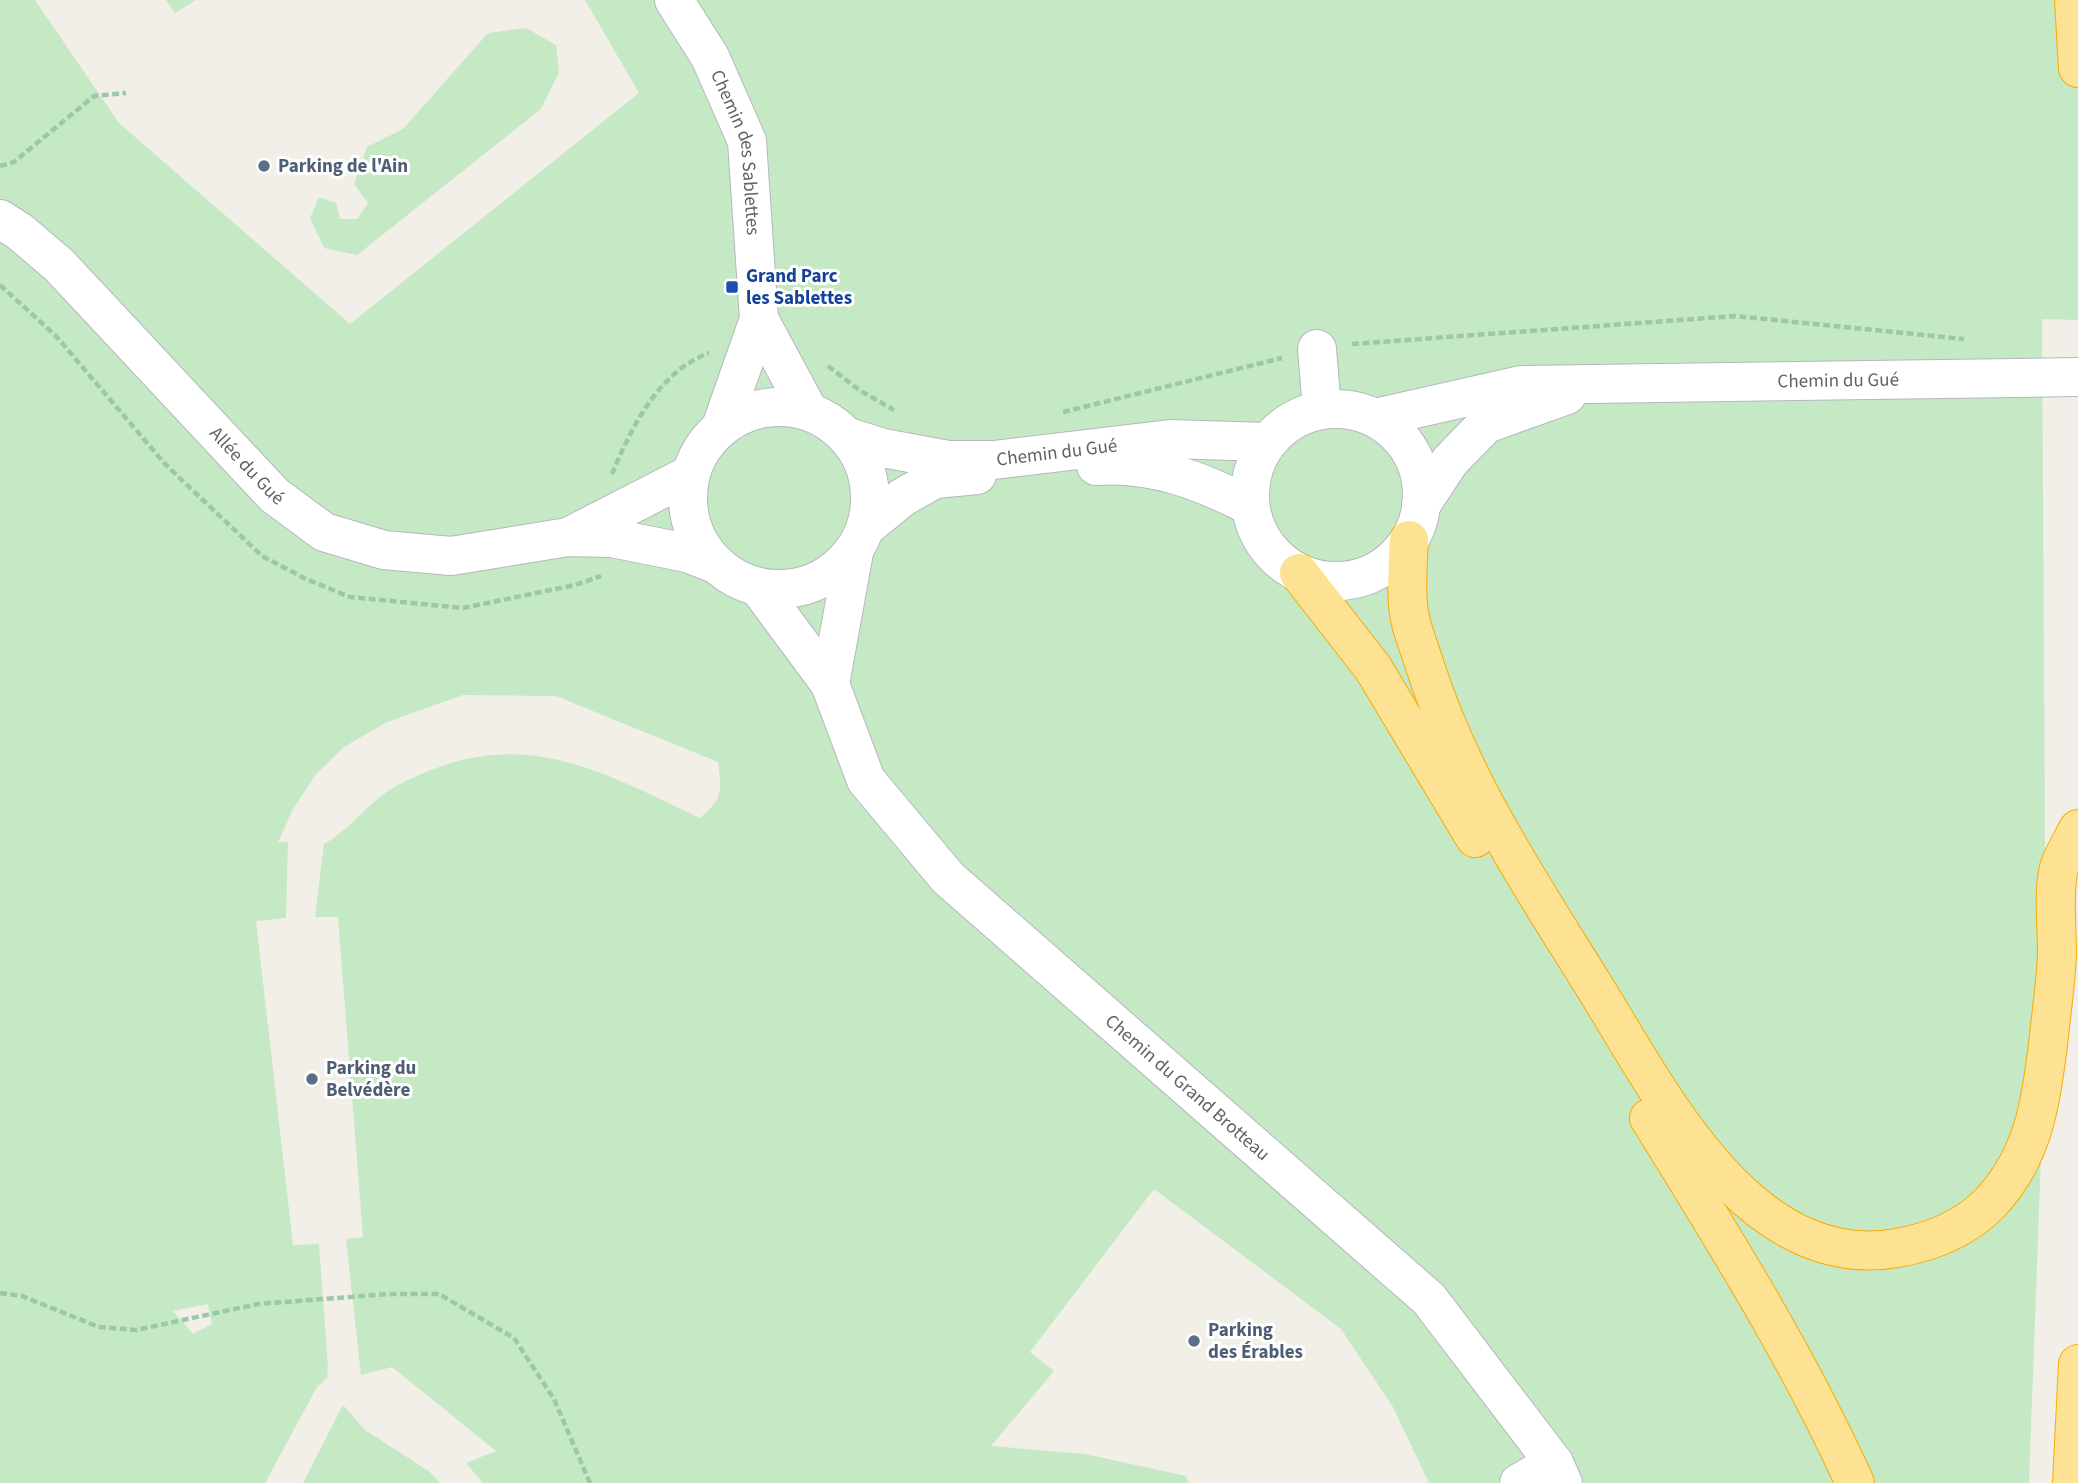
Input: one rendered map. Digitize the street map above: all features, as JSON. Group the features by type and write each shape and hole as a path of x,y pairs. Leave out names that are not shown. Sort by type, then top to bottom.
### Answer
{"highway":[{"path":"2074,0 2078,68"},
{"path":"1415,523 1408,607 1432,688 1480,799 1548,912 1697,1145 1737,1192 1774,1220 1806,1237 1841,1248 1876,1252 1930,1241 1964,1225 1990,1203 2019,1164 2038,1119 2040,1106 2056,979 2059,869 2078,829"},
{"path":"1298,573 1373,668 1421,752 1760,1297 1821,1408 1855,1483"},
{"path":"2072,1483 2078,1364"}],"street":[{"name":"Chemin des Sablettes","path":"674,0 710,57 747,141 755,329"},
{"name":"Allée du Gué","path":"0,219 19,231 59,265 274,495 324,532 384,550 452,556 611,528 691,474"},
{"path":"755,329 808,411"},
{"path":"721,427 755,329"},
{"path":"1317,349 1322,410"},
{"name":"Chemin du Gué","path":"1376,418 1521,384 2078,377"},
{"name":"Chemin du Gué","path":"1415,523 1450,461 1486,424 1598,383"},
{"path":"713,563 699,543 691,522 687,498 691,474 708,441 721,427 748,412 778,406 808,411 830,421 848,437 862,457 870,480 871,504 860,540 830,684"},
{"path":"1346,409 1376,418 1400,437 1412,455 1420,475 1415,523 1394,558 1359,578 1338,581 1298,573 1274,555 1261,538 1251,506 1254,470 1267,442 1298,417 1322,410 1346,409"},
{"name":"Chemin du Gué","path":"848,437 948,460 994,460 1170,439 1267,442"},
{"name":"Chemin du Gué","path":"860,540 904,497 935,479 1120,464 1174,472 1251,506"},
{"path":"611,528 713,563 734,579 759,588 786,590 812,584 835,571 860,540"},
{"name":"Chemin du Grand Brotteau","path":"759,588 830,684 866,780 948,878 1429,1299 1559,1473"},
{"path":"1519,1483 1559,1473"}],"path":[{"path":"0,166 14,162 94,96 126,93"},
{"path":"0,285 56,337 165,464 262,556 350,597 463,608 575,585 612,573 611,475 648,403 672,377 701,356 755,329"},
{"path":"1050,415 1317,349 1735,316 1970,340"},
{"path":"827,365 859,390 898,413"},
{"path":"0,1293 22,1296 99,1327 135,1330 258,1304 389,1294 439,1294 514,1338 554,1399 590,1483"}],"green space":[{"path":"0,0 35,0 119,123 350,324 639,93 585,0 2078,0 2078,320 2042,319 2046,1019 2029,1483 1429,1483 1393,1407 1341,1329 1154,1189 1030,1352 1054,1371 991,1446 1085,1454 1186,1476 1189,1483 483,1483 466,1463 496,1451 392,1367 361,1375 346,1239 363,1237 338,917 315,917 324,844 343,831 378,798 398,785 440,766 480,757 517,754 588,768 700,818 717,799 720,781 718,762 556,696 463,695 387,722 344,747 316,774 293,809 278,842 288,842 286,918 256,921 293,1245 319,1244 327,1378 317,1387 265,1483 0,1483","holes":["208,1304 212,1324 193,1334 173,1311"]},
{"path":"166,0 196,0 175,13"},
{"path":"526,28 556,45 559,72 541,109 357,255 324,248 310,218 319,197 336,203 340,219 357,219 368,203 354,184 367,147 403,129 488,33"},
{"path":"343,1405 365,1430 430,1472 440,1483 303,1483"}],"place":[{"name":"Parking de l'Ain","path":"264,166"},
{"name":"Grand Parc les Sablettes","path":"732,287"},
{"name":"Parking du Belvédère","path":"312,1079"},
{"name":"Parking des Érables","path":"1194,1341"}]}
